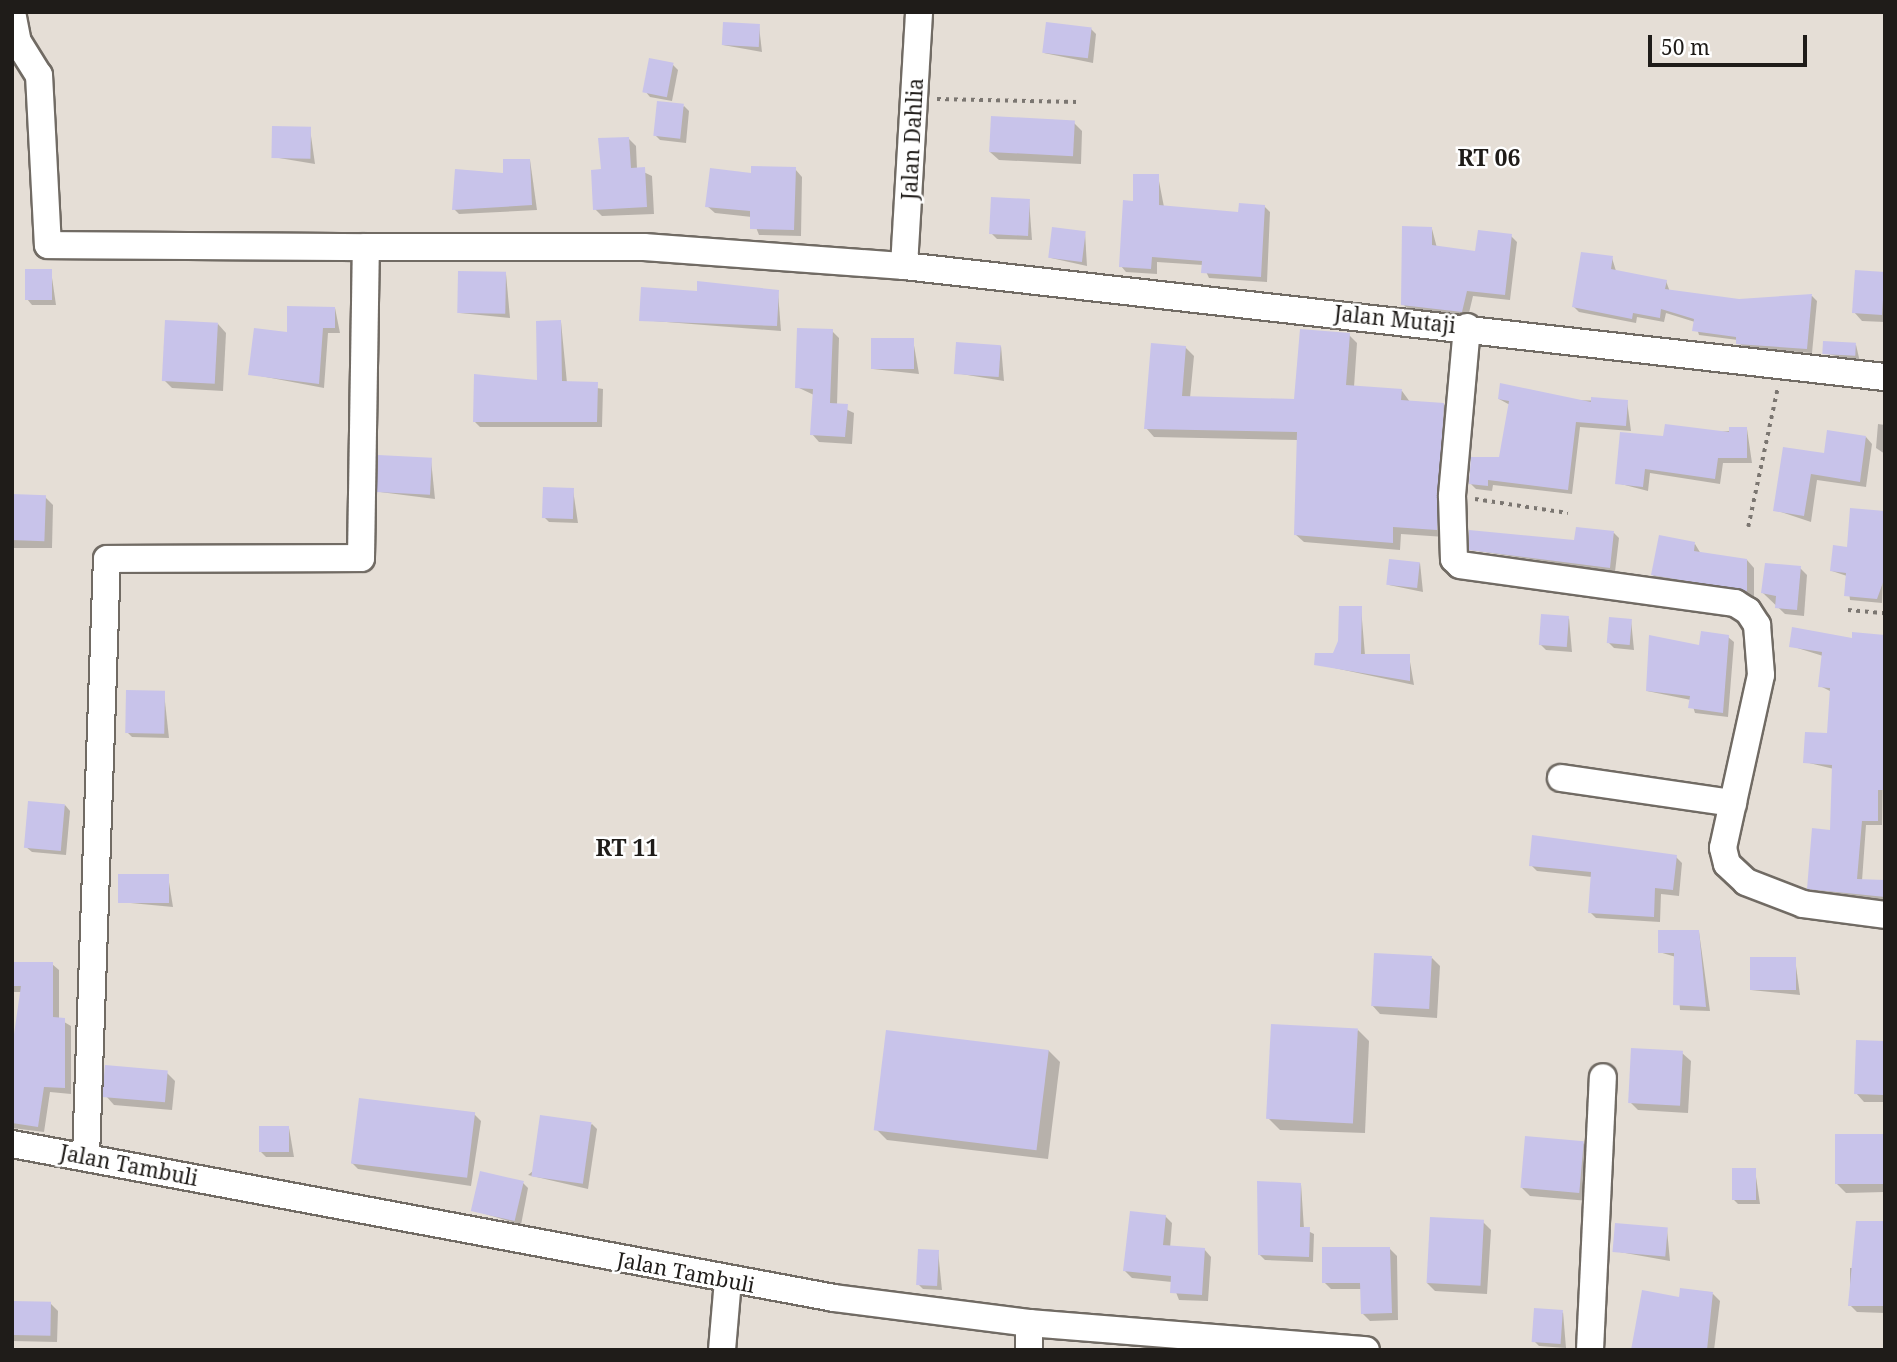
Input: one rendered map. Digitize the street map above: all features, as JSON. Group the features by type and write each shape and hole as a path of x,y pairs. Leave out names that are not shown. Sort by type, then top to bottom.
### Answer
{"street":[{"name":"Jalan Mutaji","path":"12,12 21,50 39,75 48,245 644,247 904,266 1467,327 1782,367 1885,376"},
{"name":"Jalan Dahlia","path":"904,266 919,12"},
{"path":"86,1156 107,559 360,558 366,247"},
{"path":"1467,327 1452,496 1460,565 1735,603 1748,611 1757,625 1761,675 1723,848 1727,864 1746,882 1820,908 1885,915"},
{"path":"1560,778 1733,803"},
{"path":"1590,1350 1603,1077"},
{"name":"Jalan Tambuli","path":"12,1144 728,1280 1029,1323 1366,1350"},
{"path":"722,1350 728,1280"},
{"path":"1029,1323 1029,1350"}],"path":[{"path":"914,99 1079,102"},
{"path":"1748,527 1782,367"},
{"path":"1452,496 1568,513"},
{"path":"1848,610 1885,613"}],"building":[{"path":"723,22 760,24 759,47 722,45"},
{"path":"1046,22 1092,28 1088,58 1042,53"},
{"path":"649,58 674,63 667,97 642,92"},
{"path":"657,101 684,104 680,139 653,136"},
{"path":"991,116 1075,120 1073,156 989,152"},
{"path":"272,126 311,127 310,159 271,158"},
{"path":"629,137 631,168 645,167 647,207 593,210 591,170 601,169 598,138"},
{"path":"503,159 530,159 532,205 452,210 455,169 503,173"},
{"path":"751,166 796,167 794,230 750,229 750,211 705,207 710,168 751,173"},
{"path":"1133,174 1159,174 1159,205 1238,212 1239,203 1265,205 1261,277 1201,273 1202,261 1152,257 1151,269 1119,267 1123,200 1133,201"},
{"path":"991,197 1030,199 1028,236 989,234"},
{"path":"1402,226 1432,227 1432,245 1475,251 1478,230 1512,234 1505,295 1467,291 1462,312 1401,305"},
{"path":"1052,227 1086,231 1082,262 1048,258"},
{"path":"1581,252 1613,256 1611,269 1667,280 1665,289 1739,299 1812,294 1807,349 1736,344 1736,337 1692,331 1694,319 1661,309 1660,318 1633,313 1632,319 1572,307"},
{"path":"25,269 52,269 52,300 25,300"},
{"path":"1855,270 1885,272 1882,315 1852,313"},
{"path":"458,271 506,272 505,314 457,313"},
{"path":"697,281 779,290 777,326 639,321 641,287 697,291"},
{"path":"287,306 335,307 335,328 323,328 319,384 248,375 254,328 287,332"},
{"path":"165,320 218,323 215,384 162,381"},
{"path":"561,320 562,381 598,382 597,422 473,422 474,374 537,380 536,321"},
{"path":"797,328 833,329 830,403 848,404 845,437 810,435 813,389 795,388"},
{"path":"1300,329 1350,333 1346,385 1402,389 1401,400 1444,403 1437,530 1393,527 1393,543 1294,535 1297,432 1144,429 1151,343 1186,346 1182,396 1294,399"},
{"path":"871,338 914,338 914,369 871,369"},
{"path":"1823,341 1856,343 1855,356 1822,354"},
{"path":"956,342 1001,345 999,377 954,374"},
{"path":"1500,383 1591,402 1591,397 1628,400 1626,426 1576,422 1568,490 1488,480 1488,486 1469,484 1471,457 1499,457 1509,401 1498,399"},
{"path":"1665,424 1729,432 1729,427 1747,427 1747,458 1718,458 1715,479 1645,469 1643,487 1615,484 1620,432 1663,436"},
{"path":"1827,430 1866,436 1860,482 1811,474 1804,516 1773,511 1783,447 1824,453"},
{"path":"378,455 432,458 430,495 376,492"},
{"path":"543,487 574,488 573,519 542,518"},
{"path":"12,494 46,495 44,541 12,540"},
{"path":"1850,508 1885,511 1885,577 1877,599 1844,596 1846,573 1830,571 1833,545 1847,547"},
{"path":"1576,527 1614,531 1610,568 1469,550 1469,530 1574,540"},
{"path":"1659,535 1695,542 1694,551 1747,559 1747,591 1651,575"},
{"path":"1389,559 1420,562 1417,588 1386,585"},
{"path":"1765,563 1801,566 1797,610 1775,608 1776,596 1761,593"},
{"path":"1339,606 1362,606 1361,654 1410,654 1410,681 1314,665 1315,653 1333,653 1338,641"},
{"path":"1541,614 1569,616 1567,647 1539,645"},
{"path":"1609,617 1632,619 1630,645 1607,643"},
{"path":"1792,627 1852,638 1852,632 1885,635 1884,790 1878,790 1878,821 1862,821 1857,879 1885,880 1885,897 1807,889 1812,828 1830,830 1832,765 1803,763 1805,732 1827,733 1830,688 1818,687 1822,652 1789,647"},
{"path":"1701,631 1729,635 1723,713 1688,708 1690,696 1646,691 1649,635 1699,645"},
{"path":"126,690 165,691 164,734 125,733"},
{"path":"28,801 65,804 61,851 24,848"},
{"path":"1532,835 1677,855 1673,890 1655,888 1654,917 1588,913 1591,872 1529,866"},
{"path":"118,874 169,874 169,903 118,903"},
{"path":"1658,930 1699,930 1706,1007 1673,1005 1674,953 1658,953"},
{"path":"1374,953 1432,956 1429,1009 1371,1006"},
{"path":"1750,957 1796,957 1796,990 1750,990"},
{"path":"12,962 53,962 53,1017 65,1018 65,1088 44,1087 38,1127 12,1123 12,1048 21,986 12,986"},
{"path":"1271,1024 1358,1029 1353,1123 1266,1119"},
{"path":"886,1030 1049,1050 1036,1150 874,1130"},
{"path":"1856,1040 1885,1041 1883,1095 1854,1094"},
{"path":"1631,1048 1683,1051 1680,1106 1628,1103"},
{"path":"105,1065 168,1070 165,1102 102,1097"},
{"path":"359,1098 475,1112 467,1178 351,1164"},
{"path":"540,1115 591,1122 583,1184 531,1176"},
{"path":"259,1126 289,1126 289,1152 259,1152"},
{"path":"1835,1134 1885,1134 1885,1184 1835,1184"},
{"path":"1525,1136 1584,1141 1579,1193 1520,1188"},
{"path":"1732,1168 1756,1168 1756,1200 1732,1200"},
{"path":"480,1171 524,1181 515,1221 471,1211"},
{"path":"1257,1181 1301,1183 1300,1227 1310,1227 1309,1257 1258,1255"},
{"path":"1130,1211 1166,1215 1163,1245 1205,1248 1202,1295 1170,1293 1171,1276 1123,1271"},
{"path":"1430,1217 1484,1220 1480,1286 1427,1283"},
{"path":"1856,1221 1885,1221 1885,1306 1848,1306"},
{"path":"1615,1223 1668,1228 1665,1257 1612,1252"},
{"path":"1322,1247 1390,1247 1392,1313 1361,1314 1360,1283 1322,1283"},
{"path":"918,1249 939,1250 937,1286 916,1285"},
{"path":"1680,1288 1713,1292 1707,1350 1631,1350 1642,1290 1679,1297"},
{"path":"12,1301 51,1302 50,1336 12,1335"},
{"path":"1534,1308 1563,1310 1561,1344 1532,1342"}],"district":[{"name":"RT 06","path":"1489,157"},
{"name":"RT 11","path":"627,847"}]}
